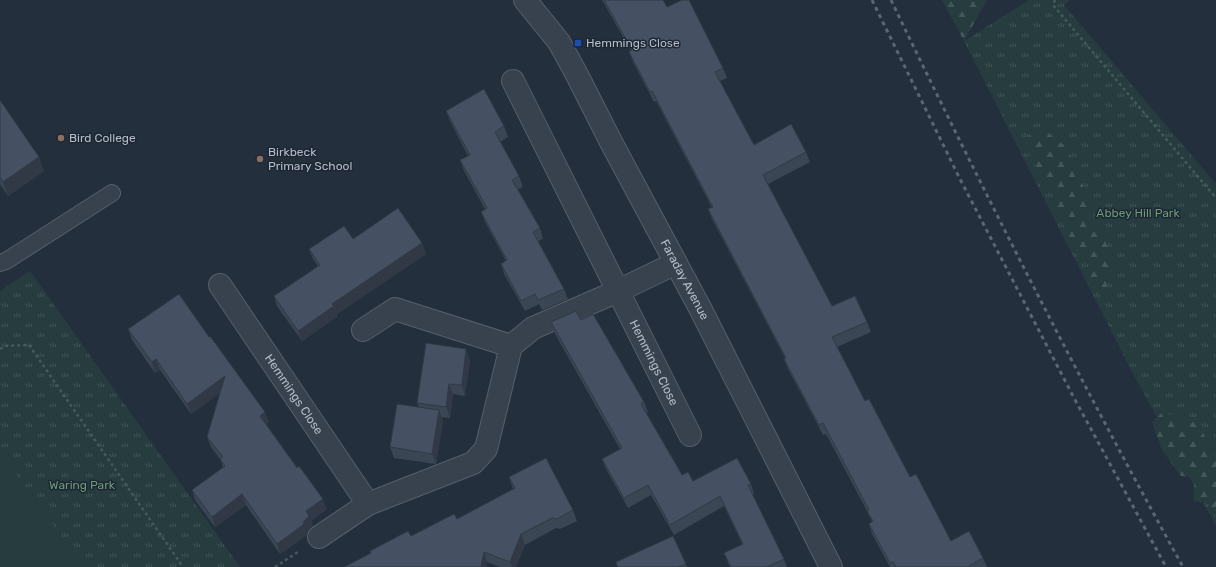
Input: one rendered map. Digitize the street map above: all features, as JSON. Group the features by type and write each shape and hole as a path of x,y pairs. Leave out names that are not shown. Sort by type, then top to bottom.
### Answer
{"street":[{"name":"Faraday Avenue","path":"525,0 559,42 676,263 831,567"},
{"name":"Hemmings Close","path":"513,81 690,435"},
{"path":"319,537 368,504 473,463 486,449 511,346 533,328 618,291 676,263"},
{"name":"Hemmings Close","path":"220,285 368,504"},
{"path":"363,330 395,309 511,346"}],"lane":[{"path":"0,263 6,261 112,193"}],"path":[{"path":"1055,0 1053,5 1216,198"},
{"path":"0,349 5,346 29,345 184,567"}],"green space":[{"path":"942,0 987,0 964,41"},
{"name":"Abbey Hill Park","path":"1029,0 1070,0 1064,5 1216,184 1216,526 1131,370 964,41"},
{"path":"1048,133 1065,146 1080,175 1091,216 1116,263 1102,298 1090,280 1089,252 1074,245 1056,208 1055,190 1043,185 1027,148 1029,135"},
{"name":"Waring Park","path":"30,271 240,567 0,567 0,291"},
{"path":"1163,412 1199,424 1212,452 1216,457 1216,516 1210,504 1193,501 1195,477 1181,476 1162,450 1152,422"},
{"path":"0,451 83,567 0,567"}],"building":[{"path":"604,0 663,0 667,7 682,0 689,0 723,68 715,72 754,145 791,124 806,152 763,175 832,306 855,296 867,322 832,337 865,401 869,399 910,477 916,474 951,541 969,531 983,558 969,566 970,567 896,567 893,562 890,563 869,524 873,521 867,511 869,510 823,423 819,425 784,359 786,358 708,209 713,207 652,91 650,92 629,52 632,50"},
{"path":"484,89 504,126 495,132 519,176 512,180 540,228 533,232 564,289 538,300 535,294 521,301 501,264 507,260 481,212 487,208 460,160 470,155 446,111"},
{"path":"0,100 39,157 3,182 0,177"},
{"path":"398,208 422,243 332,304 334,306 298,331 274,296 320,265 309,249 344,226 353,239"},
{"path":"179,294 265,412 260,416 297,468 299,466 323,499 306,511 309,516 304,521 303,525 277,544 242,494 212,517 192,490 225,466 220,459 223,457 207,437 225,376 187,404 156,359 152,362 128,329"},
{"path":"576,311 581,320 593,314 644,402 641,404 682,475 688,472 693,481 737,458 751,484 748,485 784,559 767,567 731,567 724,553 743,544 720,496 670,525 648,485 624,498 602,459 622,448 551,322"},
{"path":"426,343 466,349 462,385 449,384 446,407 417,403"},
{"path":"397,404 439,410 432,454 390,447"},
{"path":"546,458 573,510 557,519 552,518 521,534 510,562 484,552 481,567 344,567 408,531 411,536 454,514 457,519 515,488 509,477"},
{"path":"673,536 686,564 678,567 618,567 616,562"}],"railway":[{"path":"872,0 960,179 1073,396 1166,567"},
{"path":"891,0 1033,285 1107,427 1183,567"}],"place":[{"name":"Hemmings Close","path":"578,43"},
{"name":"Bird College","path":"61,138"},
{"name":"Birkbeck Primary School","path":"260,159"}]}
